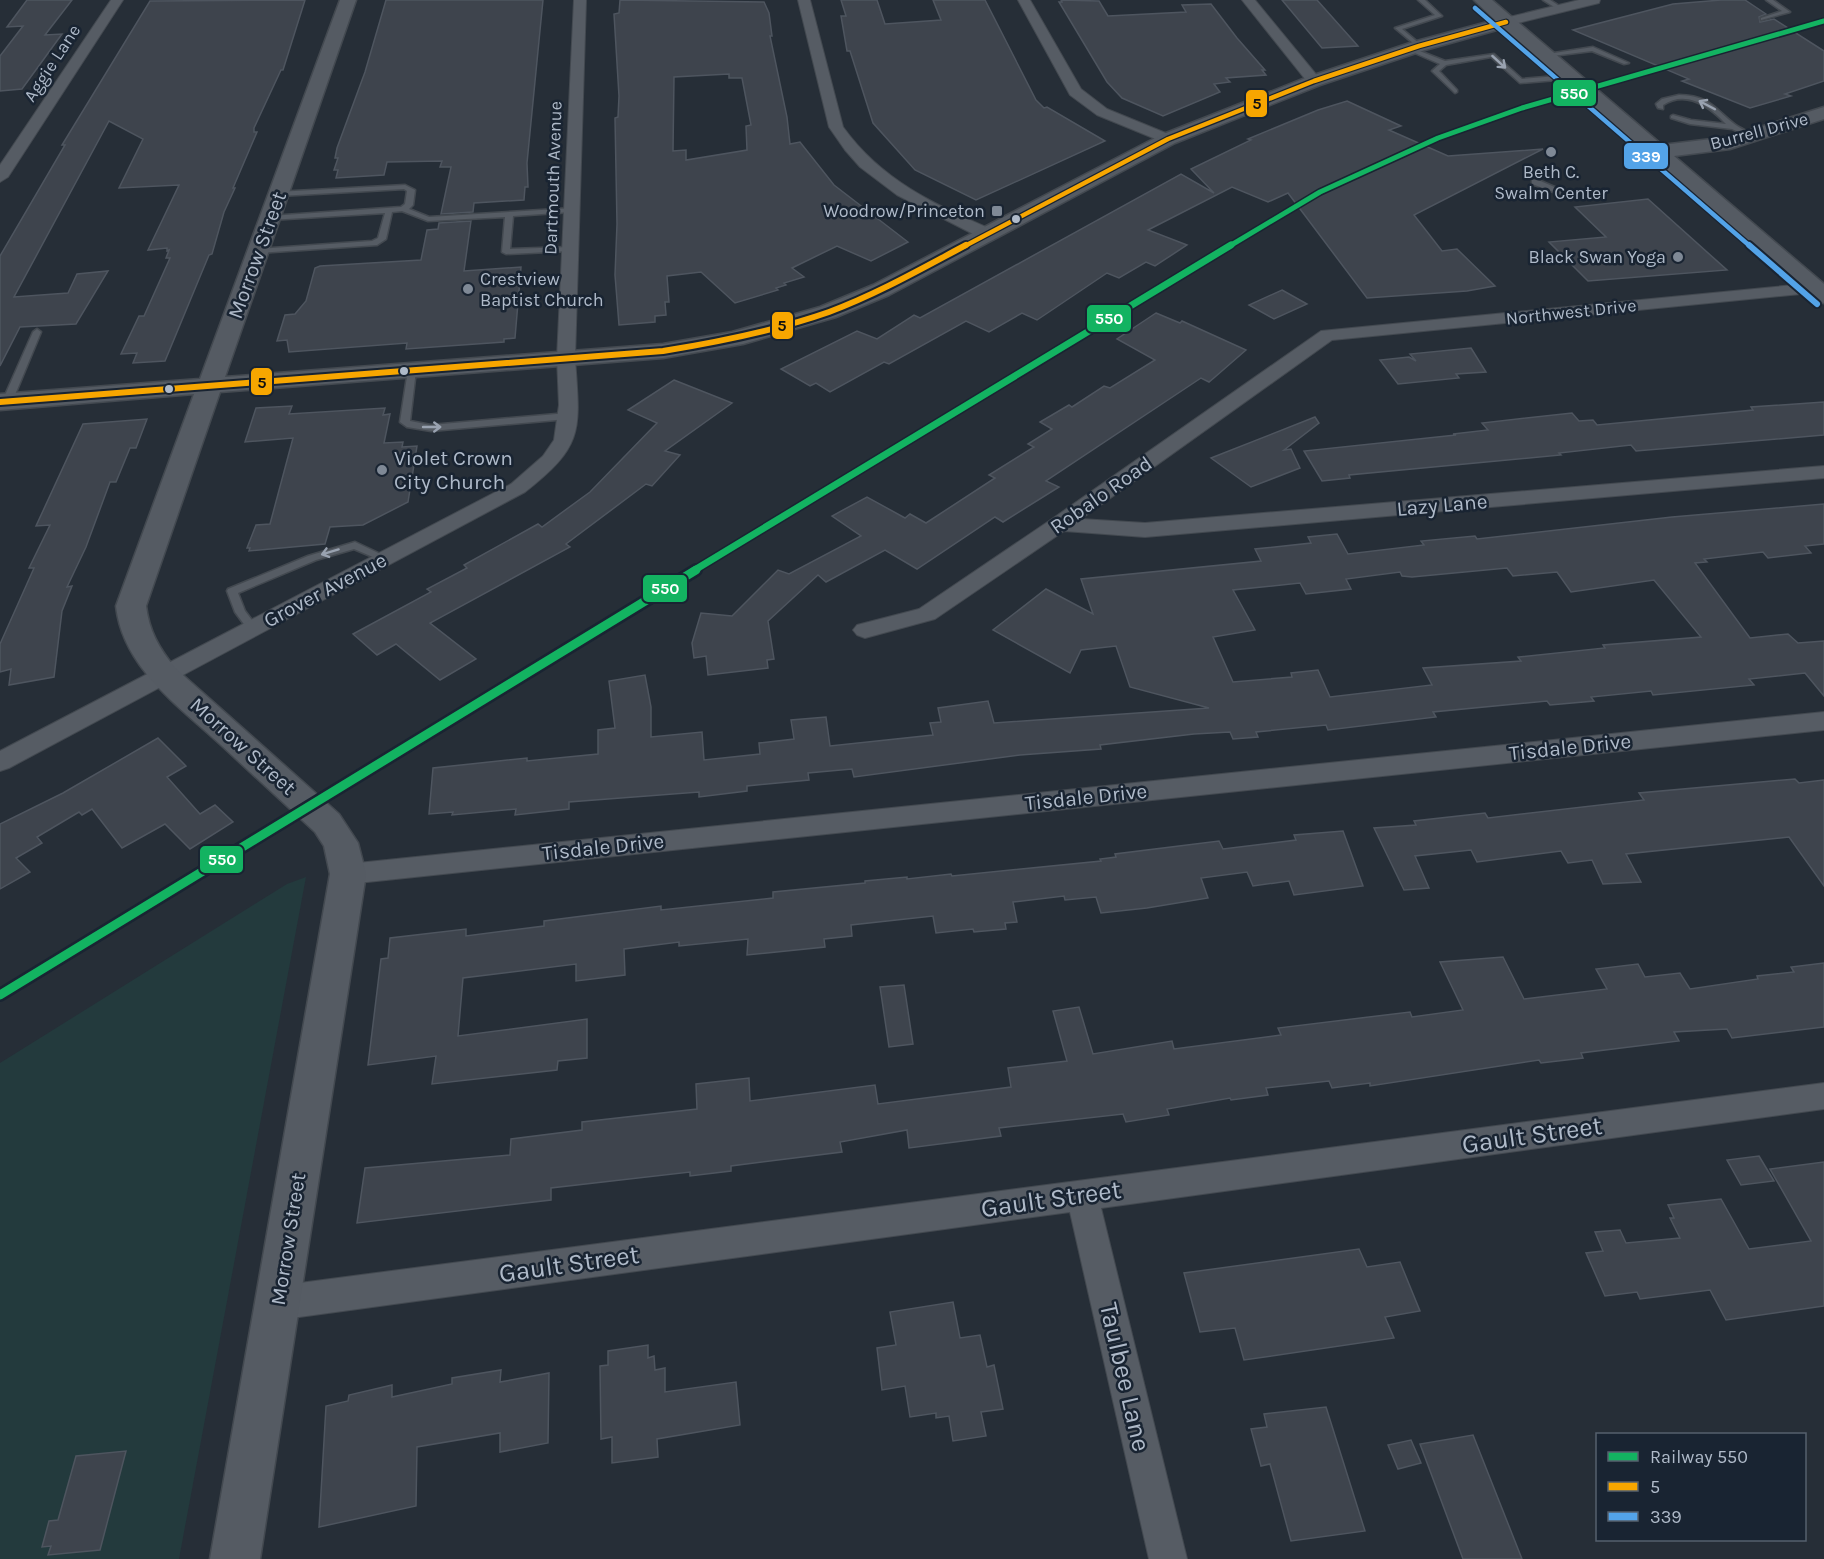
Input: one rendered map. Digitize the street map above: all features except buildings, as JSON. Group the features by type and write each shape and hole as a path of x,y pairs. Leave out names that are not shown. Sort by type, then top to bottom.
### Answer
{"street":[{"name":"Aggie Lane","path":"0,177 117,0"},
{"name":"Morrow Street","path":"235,1559 348,873 340,843 327,823 164,675 139,641 133,624 131,606 348,0"},
{"name":"Dartmouth Avenue","path":"566,358 580,0"},
{"path":"804,0 836,127 843,140 869,168 902,192 924,205 987,234"},
{"path":"1024,0 1075,92 1102,112 1168,139"},
{"path":"1248,0 1314,81"},
{"path":"1482,0 1819,292"},
{"path":"4,402 663,351 699,346 801,321 872,294 1168,139 1314,81 1414,48 1594,0"},
{"name":"Burrell Drive","path":"1657,152 1730,143 1824,113"},
{"name":"Northwest Drive","path":"1327,335 1819,292"},
{"name":"Robalo Road","path":"865,630 927,614 1060,524 1327,335"},
{"name":"Grover Avenue","path":"0,762 518,488 543,468 559,450 568,416 566,358"},
{"name":"Lazy Lane","path":"1060,524 1145,530 1824,472"},
{"name":"Tisdale Drive","path":"348,873 1824,721"},
{"name":"Gault Street","path":"277,1303 1824,1096"},
{"name":"Taulbee Lane","path":"1082,1195 1168,1559"}],"lane":[{"path":"1421,0 1439,16 1398,28 1414,48 1444,63"},
{"path":"1546,0 1561,9"},
{"path":"1763,19 1787,12 1768,0"},
{"path":"1544,55 1593,49 1626,63"},
{"path":"1455,91 1435,71 1444,63 1492,56 1520,81 1569,76"},
{"path":"1661,108 1659,104 1663,97 1699,100 1713,106 1733,127 1751,136"},
{"path":"1673,117 1690,122 1733,127"},
{"path":"1535,182 1567,194"},
{"path":"405,187 411,190 409,205 403,209 275,206 405,187"},
{"path":"403,209 417,216 434,219 572,210"},
{"path":"258,251 374,243 382,239 389,210"},
{"path":"510,214 506,252 570,249"},
{"path":"4,402 37,332"},
{"path":"412,370 405,422 410,425 431,428 568,416"},
{"path":"253,628 240,612 232,591 312,558 355,545 384,558"}],"green space":[{"path":"306,877 179,1559 0,1559 0,1063 287,884"}],"rail line":[{"name":"550","path":"0,995 973,400 1320,192 1438,138 1522,108 1824,21"}],"transit line":[{"name":"339","path":"1475,8 1817,304"},
{"name":"5","path":"0,402 663,351 735,339 828,312 881,290 1168,139 1314,81 1419,46 1506,22"}],"place":[{"name":"Beth C. Swalm Center","path":"1551,152"},
{"name":"Woodrow/Princeton","path":"997,211"},
{"name":"Black Swan Yoga","path":"1678,257"},
{"name":"Crestview Baptist Church","path":"468,289"},
{"name":"Violet Crown City Church","path":"382,470"}]}
